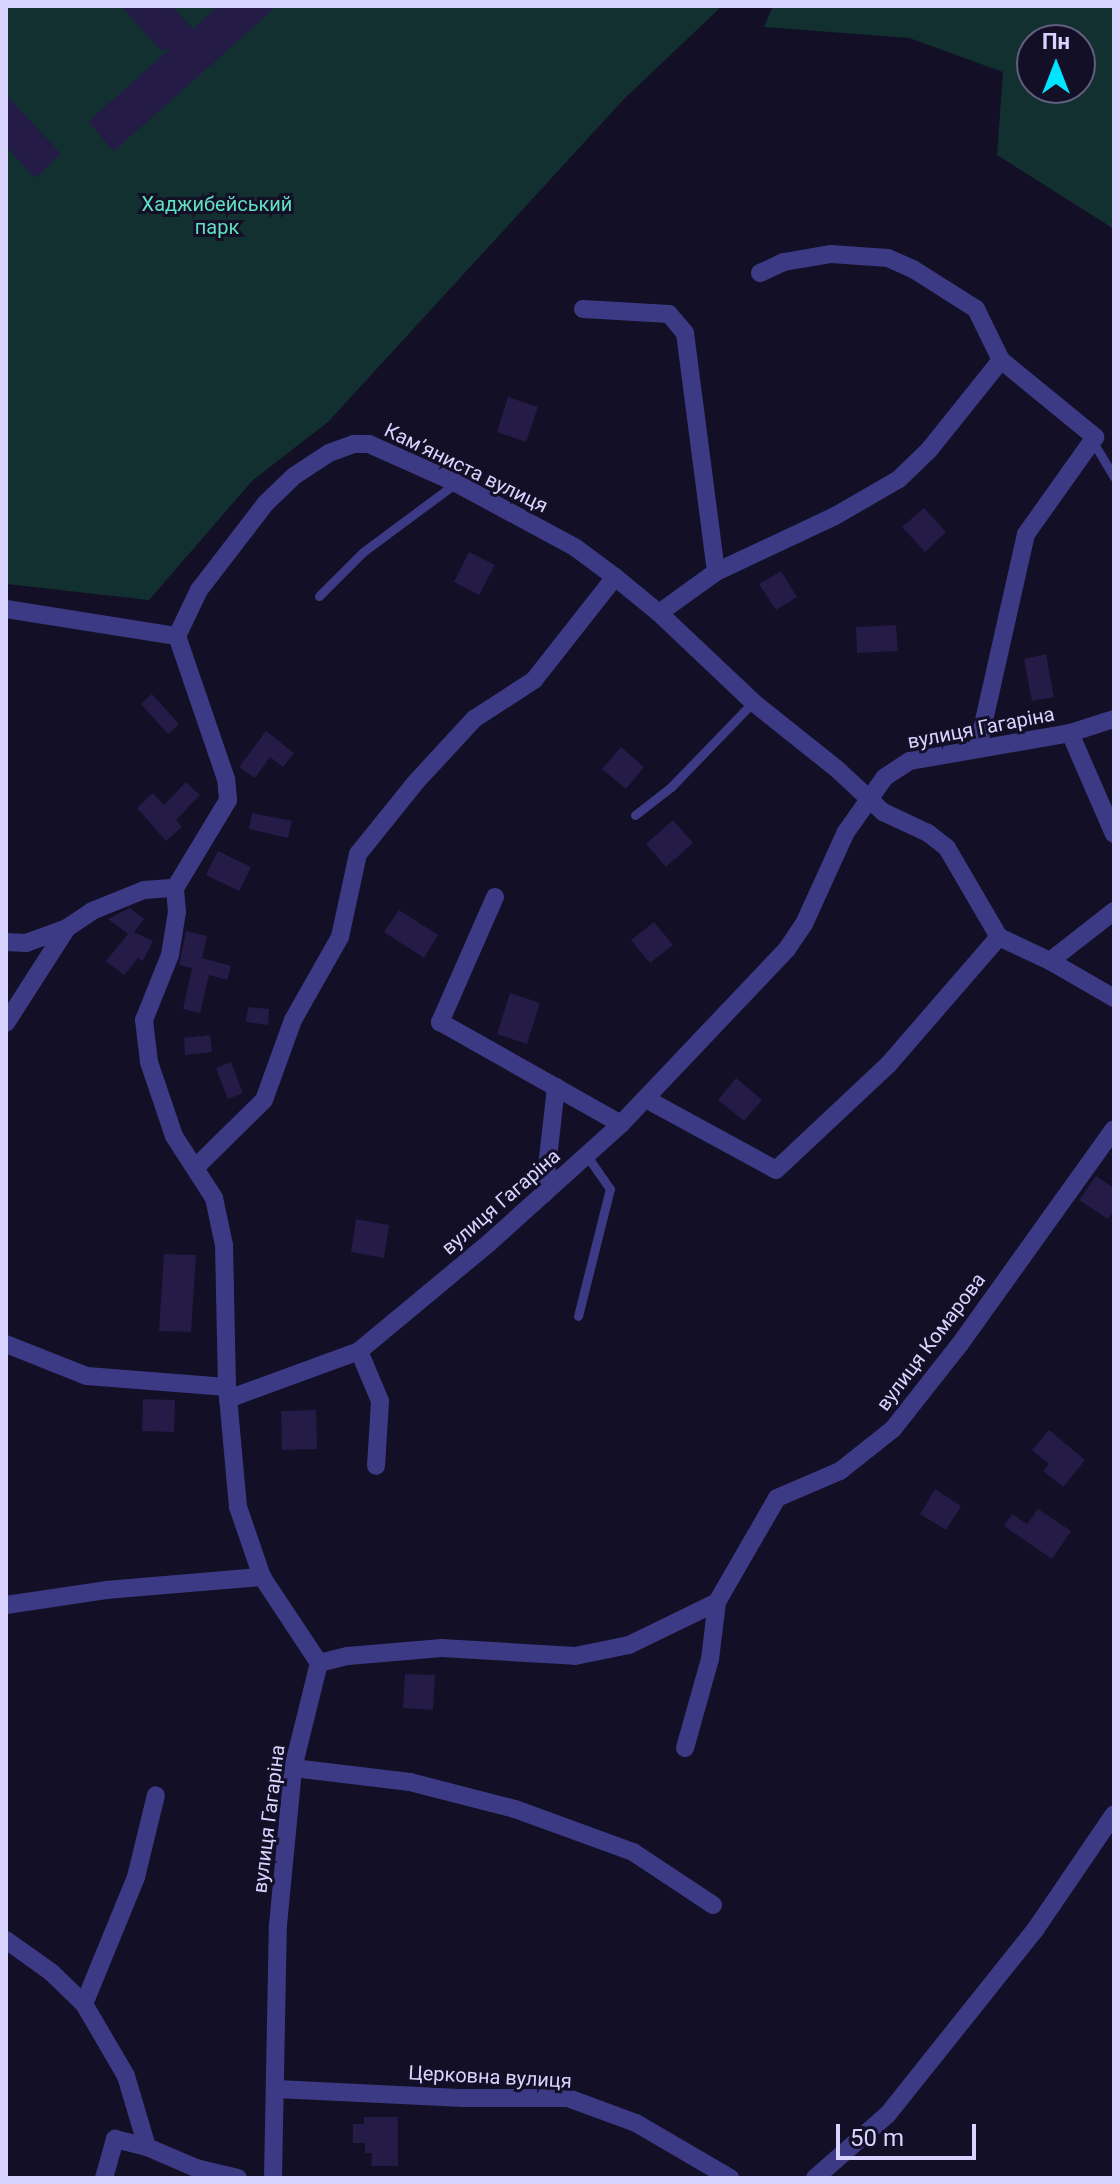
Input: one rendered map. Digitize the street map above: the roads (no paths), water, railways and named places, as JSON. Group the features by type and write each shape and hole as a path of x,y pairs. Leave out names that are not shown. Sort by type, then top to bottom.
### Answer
{"street":[{"path":"760,273 806,257 831,254 888,258 942,285 976,309 1001,360 1095,437 1026,534 978,747"},
{"path":"583,309 669,314 685,333 716,572"},
{"path":"659,613 716,572 835,516 899,479 929,450 1001,360"},
{"name":"Камʼяниста вулиця","path":"177,636 199,590 266,503 294,476 329,453 354,444 369,444 456,483 576,548 659,613 753,702"},
{"path":"196,1167 264,1100 293,1020 340,937 358,854 415,783 474,719 534,680 615,577"},
{"path":"6,609 177,636 226,779 228,800 175,888 177,912 170,955 144,1020 149,1062 174,1136 214,1198 224,1245 227,1393 238,1507 262,1577 319,1663 348,1656 442,1648 575,1656 629,1645 717,1602"},
{"path":"753,702 837,769 883,812 928,833 947,848 999,937 1050,961 1114,998"},
{"name":"вулиця Гагаріна","path":"227,1393 359,1351 587,1156 646,1099 787,949 804,924 846,832 885,777 910,761 1070,733 1114,719"},
{"path":"1070,733 1114,834"},
{"path":"6,942 26,943 67,928 92,911 144,890 175,888"},
{"path":"495,897 440,1022 621,1124"},
{"path":"1050,961 1114,911"},
{"path":"6,1023 67,928"},
{"path":"646,1099 776,1170 888,1065 999,937"},
{"path":"544,1194 556,1087"},
{"name":"вулиця Комарова","path":"717,1602 777,1498 840,1471 893,1429 960,1344 1114,1129"},
{"path":"6,1344 87,1376 227,1393"},
{"path":"359,1351 380,1401 376,1466"},
{"path":"6,1605 106,1590 262,1577"},
{"path":"685,1748 710,1659 717,1602"},
{"name":"вулиця Гагаріна","path":"273,2178 278,1925 293,1768 319,1663"},
{"path":"293,1768 410,1782 515,1809 633,1852 713,1905"},
{"path":"84,2004 136,1877 156,1795"},
{"path":"815,2178 888,2114 1035,1930 1114,1814"},
{"path":"6,1940 51,1972 84,2004 126,2076 147,2147"},
{"name":"Церковна вулиця","path":"277,2089 464,2098 568,2098 636,2123 730,2178"},
{"path":"104,2178 115,2139 147,2147 196,2168 238,2178"}],"lane":[{"path":"1092,441 1114,477"},
{"path":"319,596 363,552 456,483"},
{"path":"635,815 671,787 753,702"},
{"path":"578,1316 610,1189 587,1156"}],"park label":[{"name":"Хаджибейський парк","path":"217,216"}]}
